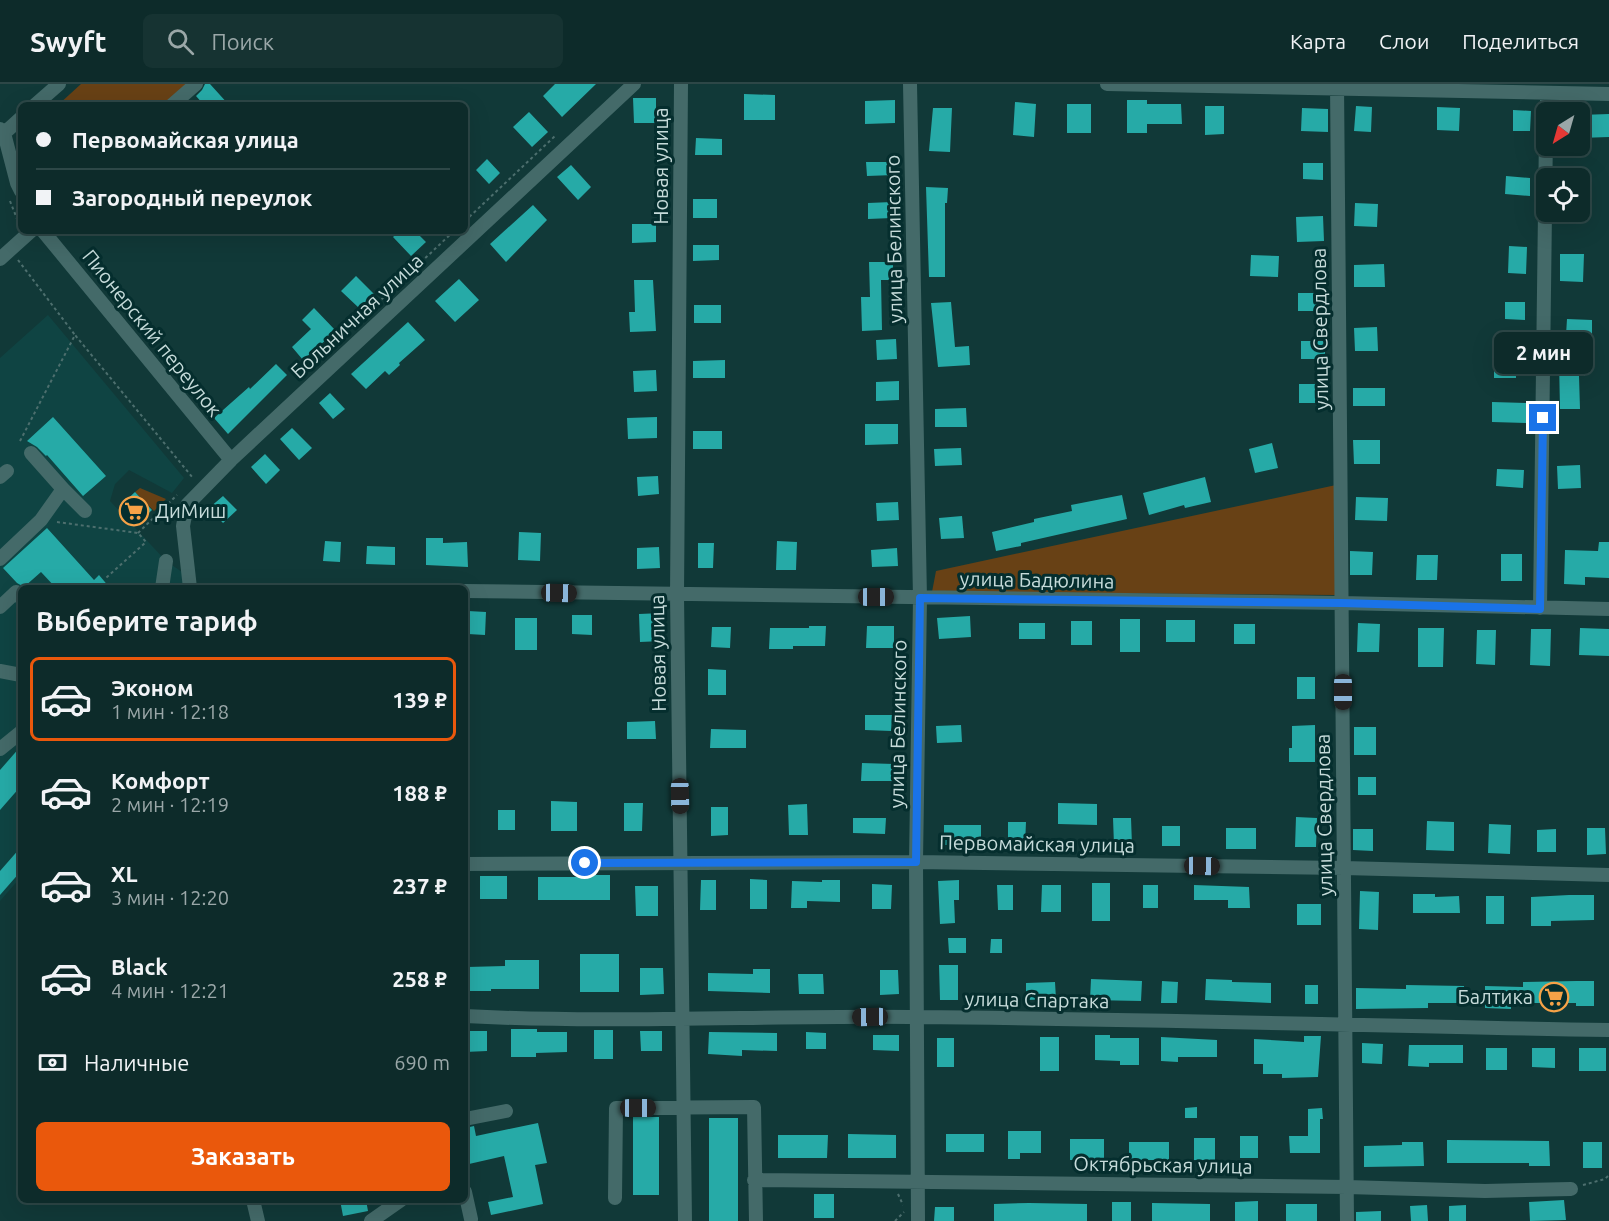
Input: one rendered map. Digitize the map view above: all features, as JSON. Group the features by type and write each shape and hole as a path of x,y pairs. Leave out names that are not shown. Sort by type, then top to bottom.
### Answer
{"street":[{"path":"38,102 59,84"},
{"path":"175,102 196,84"},
{"name":"Больничная улица","path":"190,585 183,526 187,505 231,460 634,84"},
{"name":"Новая улица","path":"681,84 677,595 685,1221"},
{"name":"улица Белинского","path":"910,84 920,598 916,862 918,1221"},
{"path":"1107,84 1336,86 1547,94 1609,94"},
{"name":"улица Свердлова","path":"1336,86 1347,1221"},
{"path":"1547,94 1547,102"},
{"path":"16,196 17,183 1,133 18,120"},
{"path":"1540,609 1546,156"},
{"path":"5,254 28,234"},
{"name":"Пионерский переулок","path":"45,234 231,460"},
{"path":"31,453 85,511"},
{"path":"0,559 41,520 63,489"},
{"path":"162,585 166,561"},
{"name":"улица Бадюлина","path":"468,591 1342,603 1609,609"},
{"path":"0,607 16,592 18,594"},
{"path":"0,671 18,674"},
{"path":"0,749 18,734"},
{"name":"Первомайская улица","path":"468,864 916,862 1609,874"},
{"name":"улица Спартака","path":"468,1016 512,1019 917,1017 1609,1030"},
{"path":"615,1198 616,1108 754,1107 756,1221"},
{"path":"468,1118 506,1111"},
{"name":"Октябрьская улица","path":"754,1180 1347,1187 1485,1191 1571,1189"},
{"path":"254,1203 258,1221"},
{"path":"371,1221 397,1203"},
{"path":"467,1203 471,1219"}],"path":[{"path":"468,218 555,136"},
{"path":"345,334 451,234"},
{"path":"5,254 75,334 194,478 188,484"},
{"path":"20,441 75,334"},
{"path":"138,533 182,490"},
{"path":"41,520 138,533 146,542 106,578"},
{"path":"1571,1189 1605,1179 1609,1175"}],"shaded area":[{"path":"81,84 188,84 167,102 61,102"},
{"path":"48,315 184,478 172,493 129,470 115,484 110,501 166,561 182,572 184,585 18,585 18,880 0,901 0,358"},
{"path":"1336,485 1336,595 932,592 936,571"},
{"path":"140,488 166,499 154,511 135,492"}],"building":[{"path":"205,84 210,84 226,102 201,102 196,96"},
{"path":"555,84 596,84 562,117 543,96"},
{"path":"744,94 775,95 775,120 744,120"},
{"path":"633,98 656,98 656,123 634,123"},
{"path":"895,100 895,123 865,124 865,101"},
{"path":"1127,100 1147,100 1147,104 1181,104 1182,124 1147,124 1147,133 1127,133"},
{"path":"1015,102 1036,104 1034,137 1013,135"},
{"path":"1067,104 1091,104 1091,133 1067,133"},
{"path":"1205,106 1224,106 1224,134 1205,135"},
{"path":"1356,106 1372,107 1371,132 1354,131"},
{"path":"1437,107 1460,108 1459,131 1437,130"},
{"path":"933,108 952,108 950,152 929,151"},
{"path":"1302,108 1328,109 1328,132 1301,131"},
{"path":"1513,110 1531,111 1530,131 1513,131"},
{"path":"529,112 548,132 532,147 513,127"},
{"path":"1609,114 1609,137 1590,138 1590,115"},
{"path":"696,138 722,139 722,155 695,155"},
{"path":"487,159 500,173 489,184 476,170"},
{"path":"866,162 894,162 894,175 867,176"},
{"path":"1303,163 1323,163 1323,180 1303,179"},
{"path":"571,165 591,187 578,200 557,177"},
{"path":"1506,176 1530,178 1530,196 1505,194"},
{"path":"926,187 948,188 947,203 945,203 945,277 929,277"},
{"path":"693,199 717,199 717,218 693,218"},
{"path":"892,202 892,218 868,219 868,203"},
{"path":"1355,203 1378,204 1377,227 1354,226"},
{"path":"533,205 547,220 506,262 490,244"},
{"path":"1323,216 1324,241 1297,242 1296,217"},
{"path":"632,224 656,224 656,242 632,243"},
{"path":"396,234 418,234 426,242 411,256 393,237"},
{"path":"693,245 719,245 719,260 693,261"},
{"path":"1509,246 1527,247 1526,274 1508,273"},
{"path":"1560,254 1584,254 1583,282 1560,281"},
{"path":"1251,255 1279,256 1278,277 1250,276"},
{"path":"869,262 893,262 893,280 881,280 882,330 862,331 861,297 870,297"},
{"path":"1384,264 1385,287 1354,287 1354,265"},
{"path":"356,276 374,294 359,308 341,291"},
{"path":"459,279 479,300 455,322 435,301"},
{"path":"634,280 653,280 656,331 630,332 629,312 635,312"},
{"path":"1298,293 1324,293 1324,311 1298,311"},
{"path":"951,302 955,347 969,346 970,365 938,367 931,303"},
{"path":"1505,302 1525,302 1525,320 1505,319"},
{"path":"694,305 721,305 721,323 694,323"},
{"path":"314,308 336,331 303,360 292,347 311,329 302,320"},
{"path":"1567,319 1592,320 1592,335 1566,335"},
{"path":"408,322 425,340 389,375 385,371 366,389 351,374"},
{"path":"1377,327 1378,351 1355,351 1354,328"},
{"path":"896,339 897,359 877,360 876,340"},
{"path":"1301,341 1325,341 1325,359 1301,359"},
{"path":"1494,353 1516,354 1516,378 1494,378"},
{"path":"725,360 725,378 693,378 693,361"},
{"path":"1559,361 1585,361 1585,376 1579,376 1580,409 1560,409"},
{"path":"276,364 287,375 228,434 214,418"},
{"path":"656,370 657,391 634,392 633,371"},
{"path":"899,381 899,400 876,401 876,382"},
{"path":"1299,384 1325,384 1325,403 1299,403"},
{"path":"1353,388 1385,388 1385,406 1353,406"},
{"path":"330,393 345,409 333,419 319,403"},
{"path":"1492,402 1526,403 1526,423 1492,422"},
{"path":"966,408 967,427 935,427 935,409"},
{"path":"53,417 106,476 83,496 47,455 27,441"},
{"path":"657,417 657,438 628,439 627,418"},
{"path":"865,424 898,424 898,444 865,445"},
{"path":"292,428 312,448 299,460 280,439"},
{"path":"693,431 722,431 722,449 693,449"},
{"path":"1353,440 1380,440 1380,464 1354,464"},
{"path":"1272,443 1278,468 1255,473 1249,449"},
{"path":"961,448 962,465 935,466 934,449"},
{"path":"265,454 280,470 266,484 251,467"},
{"path":"1580,465 1581,488 1558,489 1557,466"},
{"path":"1497,469 1524,470 1523,488 1496,486"},
{"path":"658,476 659,494 638,496 637,477"},
{"path":"1205,477 1211,502 1185,508 1184,505 1149,515 1143,493"},
{"path":"135,492 152,510 137,524 120,506"},
{"path":"1122,495 1127,519 1021,543 1021,546 996,551 992,532 1034,522 1034,519 1072,511 1071,505"},
{"path":"223,496 237,510 223,523 209,508"},
{"path":"1356,497 1388,498 1387,521 1355,520"},
{"path":"898,502 899,520 877,521 876,503"},
{"path":"962,516 964,538 941,539 939,518"},
{"path":"47,528 94,580 99,575 107,585 53,585 41,572 26,585 20,585 3,568"},
{"path":"519,532 541,533 540,561 518,560"},
{"path":"426,538 443,538 443,543 467,542 468,567 426,565"},
{"path":"325,541 341,542 340,562 323,561"},
{"path":"777,541 797,542 796,570 776,570"},
{"path":"1599,542 1609,542 1609,578 1585,577 1585,585 1564,584 1565,550 1598,551"},
{"path":"698,543 714,543 713,568 698,568"},
{"path":"367,546 395,547 395,565 366,564"},
{"path":"659,547 660,568 637,569 637,548"},
{"path":"897,548 898,566 872,567 871,550"},
{"path":"1350,551 1373,552 1372,575 1350,575"},
{"path":"1501,554 1522,554 1522,581 1501,581"},
{"path":"1417,555 1438,555 1437,580 1416,580"},
{"path":"468,611 486,612 485,635 468,634"},
{"path":"662,613 662,641 640,642 639,614"},
{"path":"572,615 592,615 592,635 572,634"},
{"path":"970,616 971,637 939,639 937,618"},
{"path":"515,618 537,618 537,650 515,650"},
{"path":"1120,619 1140,619 1140,652 1120,652"},
{"path":"1166,620 1195,620 1195,642 1166,642"},
{"path":"1071,621 1092,621 1092,645 1071,645"},
{"path":"1019,623 1045,623 1045,639 1019,639"},
{"path":"1358,623 1380,624 1379,652 1357,652"},
{"path":"1234,624 1255,624 1255,644 1234,644"},
{"path":"809,626 826,626 825,646 769,649 770,628 809,628"},
{"path":"867,626 894,626 894,648 866,648"},
{"path":"712,627 731,627 730,648 711,647"},
{"path":"1418,628 1444,628 1443,667 1418,667"},
{"path":"1580,628 1609,629 1609,656 1579,655"},
{"path":"1531,629 1551,629 1550,666 1530,665"},
{"path":"1477,630 1496,630 1495,665 1476,664"},
{"path":"708,669 726,670 726,695 708,695"},
{"path":"1297,677 1315,677 1315,699 1297,699"},
{"path":"865,715 892,715 891,731 865,730"},
{"path":"655,721 656,739 627,739 627,722"},
{"path":"961,725 962,742 937,743 936,726"},
{"path":"1315,725 1315,762 1289,762 1289,748 1292,748 1292,726"},
{"path":"1354,727 1376,727 1376,755 1354,755"},
{"path":"711,729 746,730 746,748 710,748"},
{"path":"18,749 18,789 0,810 0,770"},
{"path":"862,763 894,764 894,781 861,781"},
{"path":"1358,777 1376,777 1376,795 1358,795"},
{"path":"551,801 577,802 577,831 551,831"},
{"path":"624,803 643,803 642,831 624,831"},
{"path":"1058,803 1097,804 1097,825 1058,824"},
{"path":"807,804 808,835 789,835 788,805"},
{"path":"711,807 728,807 728,835 711,836"},
{"path":"498,810 515,810 515,830 498,830"},
{"path":"1296,817 1317,818 1316,847 1295,847"},
{"path":"853,818 886,818 885,834 853,833"},
{"path":"1113,818 1131,818 1132,845 1114,845"},
{"path":"1427,821 1454,822 1454,851 1426,850"},
{"path":"1008,822 1026,822 1025,845 1008,845"},
{"path":"1489,824 1511,825 1510,854 1488,853"},
{"path":"944,825 981,825 981,845 944,845"},
{"path":"1162,826 1180,826 1180,846 1162,846"},
{"path":"1226,828 1256,828 1256,849 1226,849"},
{"path":"1587,828 1605,828 1606,854 1587,855"},
{"path":"1353,829 1373,829 1373,851 1353,850"},
{"path":"1556,829 1556,852 1537,852 1537,830"},
{"path":"18,850 18,874 0,895 0,871"},
{"path":"581,875 610,875 610,900 538,900 538,877 581,877"},
{"path":"480,876 507,876 507,899 480,899"},
{"path":"750,879 767,880 767,909 750,909"},
{"path":"701,880 716,880 716,910 700,910"},
{"path":"822,880 840,880 840,902 807,901 807,908 791,908 792,881 822,882"},
{"path":"959,880 959,900 954,900 955,923 940,924 938,881"},
{"path":"1092,883 1110,883 1110,921 1092,921"},
{"path":"872,884 892,885 891,909 872,909"},
{"path":"997,885 1013,885 1013,910 998,910"},
{"path":"1042,885 1061,885 1061,912 1041,912"},
{"path":"1143,885 1158,885 1158,908 1143,908"},
{"path":"1194,885 1249,887 1250,908 1228,908 1228,900 1194,900"},
{"path":"635,886 658,886 658,916 636,916"},
{"path":"1360,891 1379,892 1378,930 1359,929"},
{"path":"1413,894 1435,894 1435,897 1459,896 1460,913 1413,913"},
{"path":"1594,895 1594,920 1551,921 1551,926 1531,926 1531,897"},
{"path":"1486,896 1504,896 1504,924 1486,924"},
{"path":"1297,904 1321,904 1321,925 1297,925"},
{"path":"948,938 966,938 966,953 949,953"},
{"path":"991,939 1002,939 1002,953 990,953"},
{"path":"580,954 619,954 619,992 580,992"},
{"path":"505,960 539,960 539,989 468,991 468,967 505,966"},
{"path":"939,965 958,965 958,1000 940,1000"},
{"path":"640,968 663,968 664,994 640,995"},
{"path":"753,969 770,969 770,993 708,991 708,973 753,974"},
{"path":"880,970 898,970 899,994 880,995"},
{"path":"798,974 823,974 824,994 799,994"},
{"path":"1091,979 1142,981 1141,1001 1090,1000"},
{"path":"1206,979 1271,983 1271,1003 1205,1000"},
{"path":"1162,981 1178,982 1177,1003 1161,1003"},
{"path":"1594,981 1594,1006 1576,1006 1576,1003 1511,1003 1511,1009 1485,1008 1485,986 1523,987 1523,982"},
{"path":"1055,982 1056,999 1026,1000 1026,983"},
{"path":"1305,985 1318,985 1318,1004 1305,1004"},
{"path":"1406,985 1464,986 1464,1003 1428,1003 1428,1008 1356,1009 1356,988 1406,989"},
{"path":"511,1029 567,1032 567,1052 536,1053 536,1057 511,1057"},
{"path":"594,1030 613,1030 613,1059 594,1059"},
{"path":"468,1031 487,1031 487,1051 468,1052"},
{"path":"640,1031 662,1031 662,1051 641,1051"},
{"path":"709,1032 777,1033 777,1051 742,1050 742,1056 708,1054"},
{"path":"806,1032 826,1033 826,1049 806,1049"},
{"path":"873,1035 899,1035 899,1051 873,1050"},
{"path":"1095,1035 1110,1035 1110,1038 1139,1038 1139,1065 1120,1065 1120,1061 1095,1060"},
{"path":"1304,1036 1321,1036 1318,1077 1282,1078 1282,1074 1263,1074 1263,1064 1254,1064 1254,1039 1304,1042"},
{"path":"1040,1037 1059,1037 1059,1071 1040,1071"},
{"path":"1161,1037 1217,1040 1217,1057 1178,1057 1178,1062 1161,1061"},
{"path":"937,1038 954,1038 954,1067 937,1067"},
{"path":"1362,1043 1383,1044 1382,1064 1362,1063"},
{"path":"1409,1045 1463,1045 1463,1063 1429,1063 1429,1067 1408,1066"},
{"path":"1486,1048 1507,1048 1507,1070 1486,1070"},
{"path":"1532,1048 1555,1048 1555,1068 1532,1067"},
{"path":"1579,1048 1606,1048 1606,1071 1579,1071"},
{"path":"1197,1107 1197,1118 1185,1118 1185,1108"},
{"path":"1322,1108 1320,1153 1290,1153 1289,1136 1308,1136 1308,1109"},
{"path":"633,1117 659,1117 659,1195 633,1195"},
{"path":"709,1118 738,1118 738,1221 709,1221"},
{"path":"538,1123 547,1163 535,1165 543,1204 491,1215 488,1202 513,1197 504,1156 469,1164 468,1127 474,1126 476,1136"},
{"path":"1008,1131 1041,1131 1041,1153 1020,1153 1020,1159 1008,1159"},
{"path":"848,1134 896,1135 896,1158 848,1158"},
{"path":"946,1134 984,1134 984,1152 946,1152"},
{"path":"778,1135 828,1135 827,1158 778,1158"},
{"path":"1240,1136 1258,1136 1258,1158 1240,1158"},
{"path":"1194,1138 1215,1138 1215,1160 1194,1160"},
{"path":"1070,1139 1104,1139 1104,1160 1070,1160"},
{"path":"1447,1140 1549,1141 1550,1166 1529,1166 1529,1163 1447,1163"},
{"path":"1129,1142 1169,1142 1169,1160 1129,1160"},
{"path":"1402,1142 1423,1142 1424,1166 1364,1167 1364,1146 1402,1145"},
{"path":"1583,1142 1602,1142 1602,1168 1583,1168"},
{"path":"814,1194 834,1194 834,1218 814,1218"},
{"path":"1564,1200 1566,1220 1530,1221 1529,1202"},
{"path":"1258,1201 1258,1221 1235,1221 1235,1202"},
{"path":"1112,1202 1131,1202 1131,1221 1112,1221"},
{"path":"341,1203 367,1203 368,1211 343,1216"},
{"path":"1152,1203 1210,1204 1210,1221 1152,1221"},
{"path":"994,1204 1087,1204 1087,1221 994,1221"},
{"path":"1286,1204 1317,1204 1317,1221 1286,1221"},
{"path":"1427,1205 1428,1221 1411,1221 1410,1206"},
{"path":"1466,1205 1466,1221 1449,1221 1449,1206"},
{"path":"935,1207 954,1207 954,1221 934,1221"},
{"path":"1381,1211 1381,1221 1356,1221 1356,1212"}],"place":[{"name":"ДиМиш","path":"134,511"},
{"name":"Балтика","path":"1554,997"}],"route":[{"path":"585,863 916,862 920,598 1342,603 1540,609 1543,418"}]}
